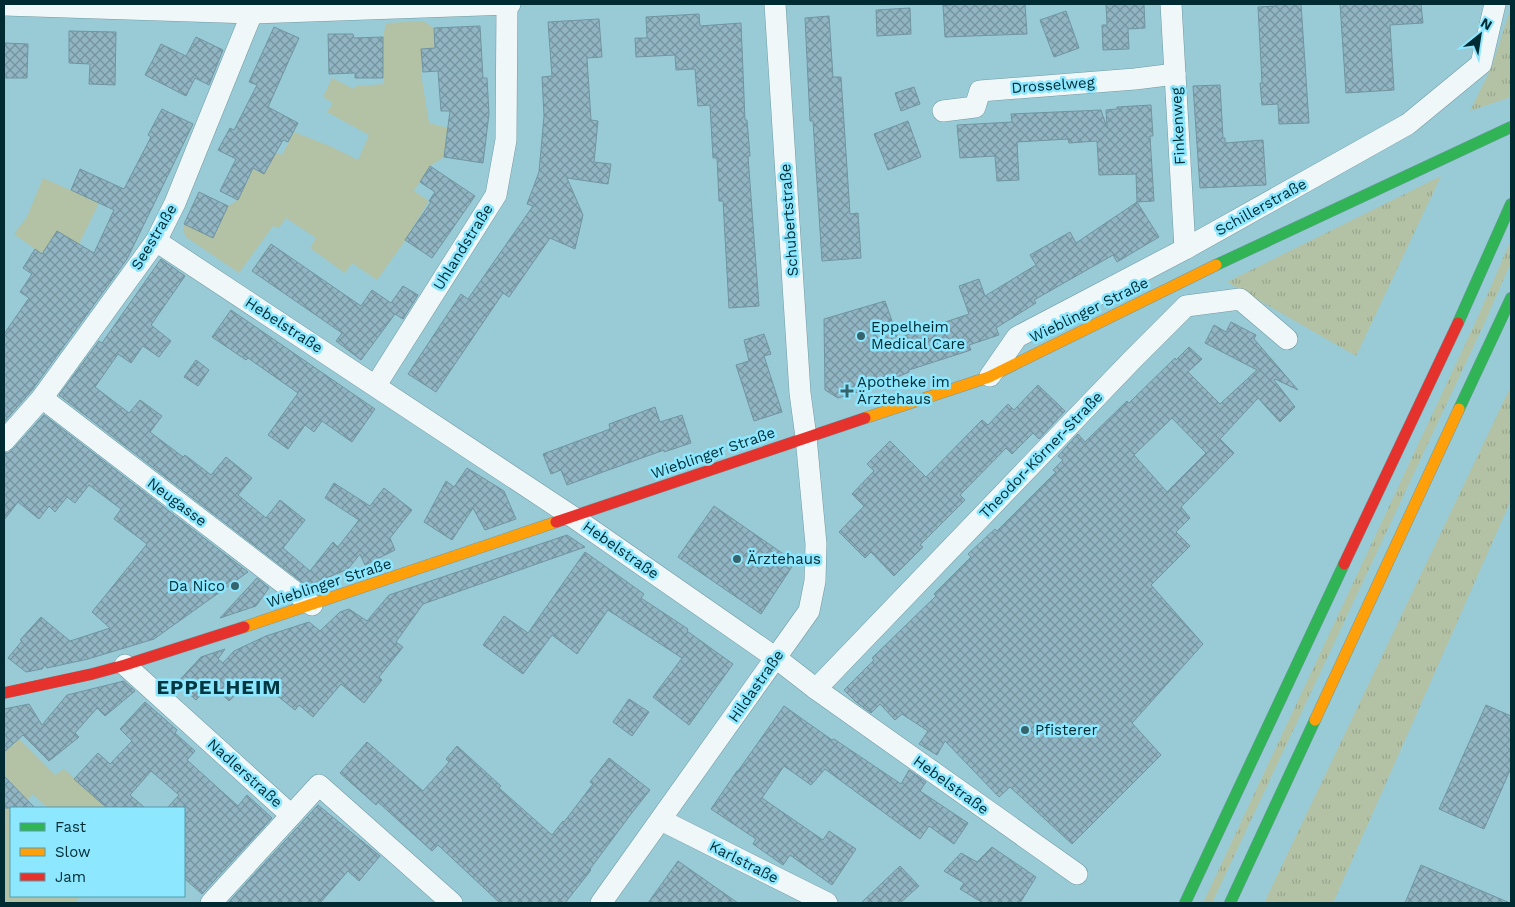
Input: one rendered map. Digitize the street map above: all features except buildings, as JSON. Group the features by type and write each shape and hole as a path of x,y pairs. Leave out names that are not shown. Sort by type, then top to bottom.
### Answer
{"main road":[{"name":"Wieblinger Straße","path":"4,693 125,665 312,605 806,437 989,377 1176,284 1511,126"},
{"path":"1185,903 1437,369 1511,204"},
{"path":"1230,903 1511,298"}],"street":[{"path":"4,5 252,8 508,4"},
{"name":"Uhlandstraße","path":"376,385 496,195 506,140 508,4"},
{"name":"Schubertstraße","path":"774,4 800,393 806,437"},
{"name":"Finkenweg","path":"1171,4 1185,249"},
{"name":"Schillerstraße","path":"989,377 1017,337 1185,249 1408,124 1481,64 1495,4"},
{"name":"Seestraße","path":"4,441 42,398 156,241 175,204 252,8"},
{"name":"Drosselweg","path":"943,111 975,107 980,91 1136,79 1175,74"},
{"name":"Hebelstraße","path":"156,241 574,517 776,658 816,689 1077,874"},
{"name":"Theodor-Körner-Straße","path":"816,689 1186,306 1240,299 1287,339"},
{"name":"Neugasse","path":"42,398 312,605"},
{"name":"Hildastraße","path":"601,903 808,611 815,581 816,544 806,437"},
{"name":"Nadlerstraße","path":"125,665 291,815 319,785 452,903"},
{"path":"211,903 291,815"},
{"name":"Karlstraße","path":"661,820 827,903"}],"green space":[{"path":"1511,7 1511,97 1470,111 1492,66"},
{"path":"424,21 433,28 435,48 421,49 422,80 429,123 448,128 444,157 430,166 414,191 429,201 402,245 377,280 352,263 345,273 310,248 316,238 286,218 279,228 273,226 239,273 186,237 183,230 184,224 213,237 228,206 238,200 253,169 264,174 276,153 282,155 294,132 358,160 369,135 327,112 333,103 323,97 332,78 354,89 356,86 384,84 383,37 386,23"},
{"path":"1441,176 1356,356 1227,282"},
{"path":"43,178 99,203 79,244 57,232 42,254 14,234 27,217"},
{"path":"1511,240 1511,262 1484,324 1212,903 1203,903 1476,321"},
{"path":"1511,386 1511,500 1333,903 1264,903"},
{"path":"19,739 55,775 64,769 106,807 47,807 33,794 21,807 10,807 10,818 8,820 10,823 10,897 80,897 74,903 4,903 4,795 13,785 4,776 4,752"}],"traffic: fast":[{"path":"1216,265 1511,127"},
{"path":"1458,323 1511,204"},
{"path":"1459,409 1511,298"},
{"path":"1185,903 1344,564"},
{"path":"1230,903 1315,720"}],"traffic: slow":[{"path":"865,418 989,377 1216,265"},
{"path":"1315,720 1459,409"},
{"path":"244,627 556,522"}],"traffic: jam":[{"path":"1344,564 1458,323"},
{"path":"556,522 865,418"},
{"path":"4,693 125,665 244,627"}],"place":[{"name":"Eppelheim Medical Care","path":"861,336"},
{"name":"Apotheke im Ärztehaus","path":"847,391"},
{"name":"Ärztehaus","path":"737,559"},
{"name":"Da Nico","path":"235,586"},
{"name":"Pfisterer","path":"1025,730"}],"district":[{"name":"EPPELHEIM","path":"219,687"}]}
